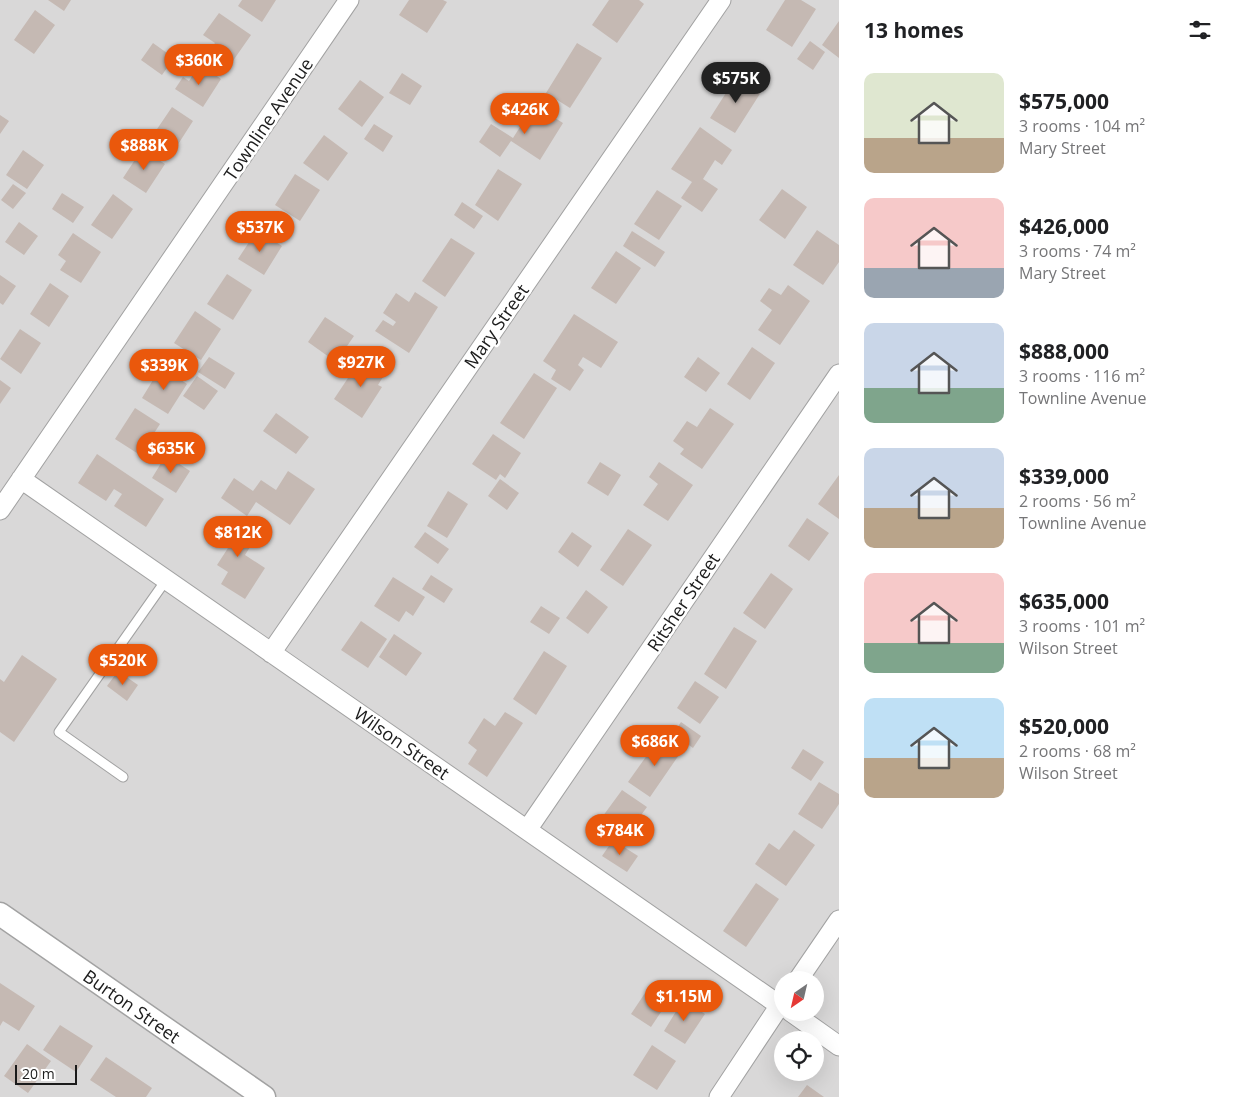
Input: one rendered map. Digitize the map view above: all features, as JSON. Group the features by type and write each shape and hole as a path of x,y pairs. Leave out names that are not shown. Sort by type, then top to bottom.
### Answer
{"street":[{"name":"Townline Avenue","path":"0,510 349,0"},
{"name":"Mary Street","path":"271,653 721,0"},
{"name":"Ritsher Street","path":"527,830 839,374"},
{"name":"Wilson Street","path":"21,479 774,1000"},
{"name":"Burton Street","path":"0,914 264,1097"},
{"path":"804,971 839,920"},
{"path":"719,1097 774,1021"},
{"name":"Wilson Street","path":"804,1021 839,1046"}],"lane":[{"path":"123,777 59,732 166,580"}],"shaded area":[{"path":"0,0 839,0 839,1097 0,1097"}],"building":[{"path":"48,0 71,0 64,11"},
{"path":"242,0 276,0 262,22 238,6"},
{"path":"409,0 443,0 447,2 427,33 399,15"},
{"path":"609,0 639,0 644,4 617,43 592,25"},
{"path":"785,0 801,0 816,9 792,47 766,30"},
{"path":"35,10 55,25 34,54 14,40"},
{"path":"219,13 251,35 230,65 209,51 215,43 203,35"},
{"path":"839,21 839,58 822,45"},
{"path":"810,41 825,52 813,70 797,59"},
{"path":"153,43 174,58 162,75 141,60"},
{"path":"577,43 602,58 570,108 546,93"},
{"path":"200,64 221,79 203,107 175,89 183,77 189,81"},
{"path":"402,73 422,86 410,105 389,93"},
{"path":"738,74 763,89 735,133 710,118"},
{"path":"360,80 384,97 362,127 338,109"},
{"path":"534,105 563,123 540,160 511,141 500,157 479,142 491,124 513,138"},
{"path":"172,107 193,121 175,149 153,135"},
{"path":"0,115 9,121 0,134"},
{"path":"374,124 393,136 383,152 364,139"},
{"path":"700,127 732,150 722,165 715,160 703,179 718,189 702,212 681,198 692,182 671,169"},
{"path":"324,135 348,153 328,181 303,163"},
{"path":"142,149 165,164 146,193 123,178"},
{"path":"23,150 44,165 27,189 6,175"},
{"path":"498,169 522,184 498,221 475,205"},
{"path":"295,174 320,190 300,221 275,205"},
{"path":"13,184 26,193 13,209 1,200"},
{"path":"782,189 807,207 785,239 759,220"},
{"path":"657,190 682,206 659,240 634,224"},
{"path":"62,193 84,207 73,223 52,209"},
{"path":"113,194 133,209 112,239 91,225"},
{"path":"462,202 483,216 474,229 454,215"},
{"path":"19,222 38,236 24,255 5,242"},
{"path":"257,230 282,246 264,275 238,259"},
{"path":"817,230 839,245 839,262 823,285 793,265"},
{"path":"632,231 665,252 655,267 623,246"},
{"path":"73,233 101,252 81,283 60,270 66,261 58,255"},
{"path":"451,238 475,253 445,297 422,281"},
{"path":"616,251 641,268 616,304 591,288"},
{"path":"227,274 252,290 233,320 207,304"},
{"path":"0,275 16,286 3,305 0,303"},
{"path":"50,283 69,296 49,327 30,314"},
{"path":"788,285 810,301 780,345 758,330 772,310 760,301 769,288 781,295"},
{"path":"415,292 438,307 409,353 375,331 383,320 393,326 396,322 383,313 396,293 409,302"},
{"path":"195,311 221,329 201,360 174,343"},
{"path":"574,314 618,342 601,368 583,357 578,365 584,370 570,391 551,379 556,370 543,361"},
{"path":"325,317 354,336 336,362 308,342"},
{"path":"20,329 41,343 21,374 0,359"},
{"path":"752,347 775,363 750,400 727,384"},
{"path":"209,357 235,373 225,389 198,372"},
{"path":"362,357 386,372 378,385 382,387 362,418 334,399"},
{"path":"698,357 720,373 706,392 684,377"},
{"path":"161,367 187,384 168,414 142,398"},
{"path":"534,373 557,388 524,439 500,423"},
{"path":"197,376 218,391 204,410 183,396"},
{"path":"0,380 11,388 0,404"},
{"path":"135,408 160,424 140,455 115,439"},
{"path":"710,408 734,424 702,469 680,454 684,449 673,441 687,421 697,427"},
{"path":"276,413 309,437 296,454 263,431"},
{"path":"493,434 521,453 505,478 500,474 496,480 472,464"},
{"path":"97,454 164,499 146,527 114,506 122,494 114,489 106,501 78,483"},
{"path":"166,455 190,471 176,493 152,478"},
{"path":"600,462 621,475 608,496 587,483"},
{"path":"659,462 693,485 668,521 643,505 658,484 649,477"},
{"path":"288,471 315,489 290,525 256,502 247,516 221,498 234,478 253,491 261,480 276,490"},
{"path":"839,475 839,519 818,504"},
{"path":"500,479 519,493 507,510 488,496"},
{"path":"448,491 468,504 447,538 427,526"},
{"path":"226,516 257,536 245,555 265,568 245,599 221,584 228,572 217,565 228,548 212,538"},
{"path":"807,518 829,533 809,561 788,546"},
{"path":"628,529 652,545 623,586 600,570"},
{"path":"425,532 449,549 438,564 414,547"},
{"path":"572,532 592,546 578,567 558,552"},
{"path":"771,573 793,589 765,629 743,613"},
{"path":"431,575 453,589 444,603 422,589"},
{"path":"393,577 425,597 413,616 406,611 399,622 374,606"},
{"path":"586,590 608,607 588,634 566,618"},
{"path":"541,606 560,618 549,634 530,622"},
{"path":"361,621 387,639 368,668 341,650"},
{"path":"734,627 757,641 726,689 704,674"},
{"path":"394,634 422,653 406,676 379,657"},
{"path":"544,651 567,666 536,715 513,699"},
{"path":"22,655 57,679 14,742 0,732 0,679 4,682"},
{"path":"118,671 138,685 127,701 107,686"},
{"path":"695,681 719,697 700,724 677,708"},
{"path":"505,712 523,723 487,777 468,764 477,750 468,743 484,718 495,726"},
{"path":"681,722 701,736 693,748 673,734"},
{"path":"660,737 681,752 650,797 628,782"},
{"path":"803,749 824,762 811,781 791,768"},
{"path":"819,782 839,794 839,804 822,829 798,814"},
{"path":"622,790 647,807 625,837 600,820"},
{"path":"794,830 815,845 786,886 755,864 769,843 779,850"},
{"path":"613,840 638,856 627,872 602,856"},
{"path":"756,883 779,899 746,947 723,931"},
{"path":"0,983 35,1006 19,1031 3,1021 0,1026"},
{"path":"645,993 665,1006 651,1027 631,1014"},
{"path":"683,1000 705,1014 685,1044 664,1031"},
{"path":"60,1025 93,1046 76,1072 43,1050"},
{"path":"27,1044 51,1061 28,1093 4,1076"},
{"path":"652,1045 676,1061 657,1090 633,1075"},
{"path":"106,1057 152,1088 146,1097 116,1097 90,1080"},
{"path":"807,1085 824,1097 798,1097"}]}
